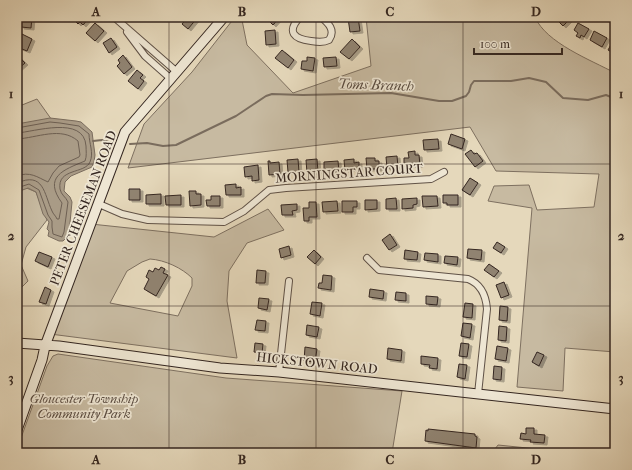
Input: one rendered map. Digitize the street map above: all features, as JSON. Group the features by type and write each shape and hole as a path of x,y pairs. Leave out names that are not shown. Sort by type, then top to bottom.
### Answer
{"street":[{"name":"PETER CHEESEMAN ROAD","path":"17,430 42,360 45,346 125,132 224,17"},
{"path":"300,17 294,27 296,37 300,39 322,42 329,40 332,33 330,25 321,17"},
{"path":"608,17 615,21"},
{"path":"115,18 174,76"},
{"path":"115,18 145,56 174,76"},
{"name":"MORNINGSTAR COURT","path":"99,204 122,214 148,220 224,222 244,211 269,190 431,179 444,172"},
{"path":"367,258 379,270 468,279 475,282 479,286 486,301 487,309 478,394"},
{"path":"279,372 289,281"},
{"name":"HICKSTOWN ROAD","path":"17,343 59,346 220,368 279,372 615,409"}],"green space":[{"path":"235,17 245,17 242,20 247,45 293,93 371,66 366,17 535,17 549,35 559,43 615,73 615,352 565,348 563,391 517,387 532,208 488,201 494,186 529,185 537,210 594,207 599,174 496,171 470,127 128,168 144,124 192,72"},
{"path":"37,99 54,123 17,127 17,107"},
{"path":"24,187 36,192 47,220 26,247 21,265 28,281 17,292 17,188"},
{"path":"268,209 284,230 247,243 229,271 227,301 237,358 50,334 91,224 214,237","holes":["150,259 173,265 192,278 192,286 178,316 110,303 127,271"]},
{"name":"Gloucester Township Community Park","path":"58,354 226,378 402,391 392,453 17,453 17,449 47,366 53,356"},
{"path":"498,445 576,453 492,453"}],"water":[{"path":"50,118 81,122 92,132 95,155 92,167 71,176 65,182 64,191 70,197 72,202 69,233 63,241 59,241 48,236 49,231 47,229 49,222 43,214 36,192 28,188 17,192 17,124"}],"building":[{"path":"22,17 32,17 31,28 21,27"},
{"path":"90,17 83,25 80,22 78,24 72,18"},
{"path":"188,17 198,17 188,29 182,24"},
{"path":"265,17 280,17 273,25"},
{"path":"358,17 360,31 350,32 348,18"},
{"path":"554,17 566,17 569,20 563,26"},
{"path":"95,23 104,31 95,41 86,33"},
{"path":"578,23 589,29 584,37 581,35 580,38 576,36 578,33 574,30"},
{"path":"275,30 276,44 266,45 265,31"},
{"path":"594,31 607,38 602,47 590,40"},
{"path":"22,34 32,39 27,51 17,47"},
{"path":"111,38 117,47 109,53 103,43"},
{"path":"352,39 360,47 349,59 340,52"},
{"path":"613,41 615,42 615,54 608,50"},
{"path":"282,50 294,60 288,68 275,58"},
{"path":"17,55 25,63 17,70"},
{"path":"123,55 132,67 124,74 117,66 120,63 118,60"},
{"path":"307,57 315,58 313,71 301,69 302,61 307,61"},
{"path":"336,57 337,66 324,67 323,58"},
{"path":"137,70 143,75 140,78 144,81 138,89 128,81"},
{"path":"451,134 465,139 462,149 448,144"},
{"path":"438,139 439,149 424,150 423,140"},
{"path":"471,150 474,154 477,153 483,161 475,167 465,154"},
{"path":"415,151 415,155 419,155 420,165 404,166 404,158 409,158 408,152"},
{"path":"397,156 398,167 387,168 386,157"},
{"path":"366,158 375,158 375,161 379,161 379,169 367,169"},
{"path":"298,159 299,172 288,172 287,160"},
{"path":"317,159 318,172 307,173 306,160"},
{"path":"354,159 354,163 359,162 359,169 345,170 344,160"},
{"path":"268,161 270,161 270,163 279,162 280,174 269,175"},
{"path":"338,161 339,171 324,171 324,162"},
{"path":"258,165 259,180 252,181 252,176 245,177 244,167"},
{"path":"470,178 478,183 470,195 462,190"},
{"path":"236,184 236,188 241,187 241,195 226,195 225,185"},
{"path":"129,189 140,189 140,200 129,200"},
{"path":"189,191 196,191 196,194 201,194 201,205 190,206"},
{"path":"161,194 161,204 146,204 146,195"},
{"path":"181,195 181,205 166,205 165,196"},
{"path":"443,195 458,195 458,205 447,205 447,203 443,203"},
{"path":"211,196 220,196 220,206 207,206 206,200 211,200"},
{"path":"422,196 437,196 438,206 423,207"},
{"path":"396,198 397,209 386,209 386,199"},
{"path":"417,198 417,204 413,205 413,208 402,209 402,199"},
{"path":"365,200 377,200 377,209 365,210"},
{"path":"337,201 338,211 323,212 322,202"},
{"path":"342,201 357,201 357,207 353,207 353,212 342,212"},
{"path":"309,202 316,202 317,217 309,217 309,221 304,221 303,208 309,208"},
{"path":"297,204 297,210 292,211 293,215 282,215 281,205"},
{"path":"390,234 397,245 389,250 382,240"},
{"path":"497,242 505,247 501,253 493,248"},
{"path":"289,246 291,255 281,258 279,249"},
{"path":"468,249 482,250 481,260 467,258"},
{"path":"314,250 321,257 315,264 307,257"},
{"path":"405,250 418,252 417,260 404,259"},
{"path":"39,252 52,257 48,267 35,261"},
{"path":"425,253 438,254 438,262 424,260"},
{"path":"445,256 458,257 457,265 444,263"},
{"path":"489,264 499,271 494,277 484,270"},
{"path":"161,267 165,269 163,273 168,275 156,296 144,289 149,279 146,277 149,270 153,272 155,268 159,270"},
{"path":"257,270 266,271 265,283 256,283"},
{"path":"323,275 332,276 331,290 318,288 319,283 322,283"},
{"path":"504,282 509,295 501,298 496,285"},
{"path":"45,287 51,290 46,304 39,302"},
{"path":"370,289 384,291 383,299 369,297"},
{"path":"396,292 406,293 406,301 395,300"},
{"path":"426,296 438,297 437,305 426,304"},
{"path":"259,298 269,299 267,310 258,308"},
{"path":"312,302 322,303 320,316 310,314"},
{"path":"465,303 473,304 472,318 463,317"},
{"path":"500,306 508,307 507,321 499,320"},
{"path":"257,320 266,321 265,331 255,330"},
{"path":"463,323 472,324 470,338 461,336"},
{"path":"307,325 319,327 317,337 306,335"},
{"path":"499,326 507,327 506,341 498,340"},
{"path":"255,343 263,344 262,353 254,352"},
{"path":"461,343 469,344 467,357 459,356"},
{"path":"497,346 508,348 506,361 495,359"},
{"path":"305,347 317,349 315,362 304,361"},
{"path":"388,348 402,350 401,361 387,359"},
{"path":"537,352 544,355 539,366 532,362"},
{"path":"421,356 438,358 437,369 429,368 430,365 421,364"},
{"path":"459,364 467,365 465,379 457,377"},
{"path":"494,366 502,367 501,380 493,379"},
{"path":"526,428 534,428 534,434 545,435 544,443 530,442 531,440 520,439 521,433 526,434"},
{"path":"428,429 475,434 477,437 476,448 425,441 426,430 428,431"}],"waterway":[{"name":"Toms Branch","path":"130,144 147,143 163,146 176,145 236,116 266,96 272,94 303,95 391,93 439,101 452,101 466,96 474,81 511,81 529,78 546,82 563,98 588,100 606,95 611,97 615,102"},
{"name":"Toms Branch","path":"93,141 102,140 112,143"}]}
